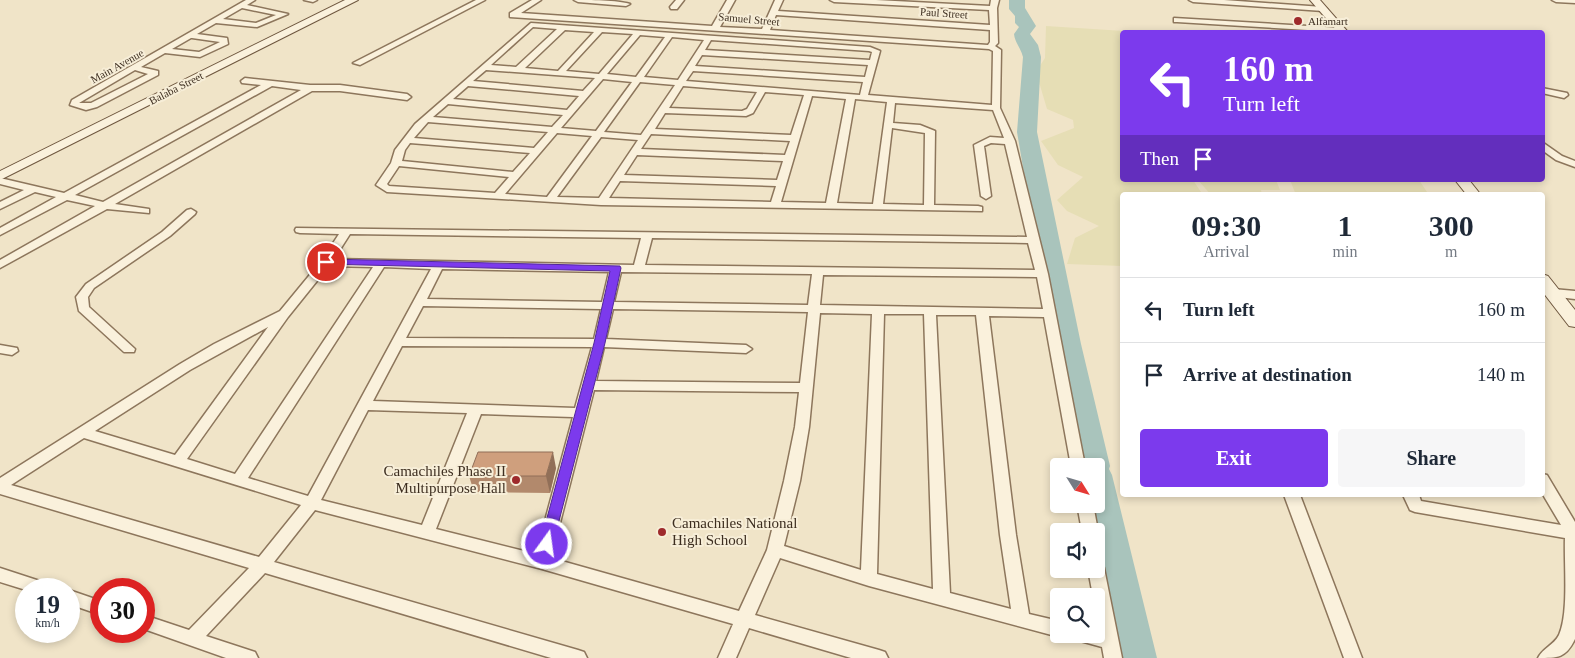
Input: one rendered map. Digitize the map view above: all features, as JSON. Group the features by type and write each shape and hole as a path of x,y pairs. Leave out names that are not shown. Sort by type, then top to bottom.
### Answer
{"street":[{"name":"Main Avenue","path":"136,68 155,73 97,103 86,107 74,105 75,102 192,36 251,0"},
{"path":"308,0 313,0"},
{"name":"Balaba Street","path":"0,176 353,0"},
{"path":"357,62 481,0"},
{"name":"Samuel Street","path":"537,0 513,15 621,10 715,28 986,46"},
{"path":"578,0 621,10"},
{"path":"674,7 680,0"},
{"path":"715,28 731,0"},
{"path":"765,32 779,0"},
{"path":"834,0 993,8"},
{"path":"986,46 994,43 993,8 995,0"},
{"path":"1193,0 1323,9"},
{"path":"1316,0 1341,30"},
{"path":"1556,0 1575,1"},
{"path":"1243,3 1258,25"},
{"path":"217,21 258,25 284,14 241,6"},
{"name":"Paul Street","path":"772,13 994,28"},
{"path":"1177,20 1328,30"},
{"path":"863,98 876,50 870,48 528,26 427,119 407,140 396,163 381,185 382,188 550,200 978,209"},
{"path":"518,70 564,27"},
{"path":"560,73 602,30"},
{"path":"497,197 639,32"},
{"path":"550,200 671,34"},
{"path":"166,51 196,55 225,42 224,40 192,36"},
{"path":"601,202 681,83 709,37"},
{"path":"986,46 997,50 996,108 1003,119 1010,141 1042,274 1077,458"},
{"path":"699,52 873,63"},
{"path":"484,67 996,108"},
{"path":"690,68 868,80"},
{"path":"245,81 310,88 340,88 406,97"},
{"path":"467,83 585,94"},
{"path":"0,232 270,84"},
{"path":"0,265 310,88"},
{"path":"662,110 743,114 750,111 763,89"},
{"path":"1545,91 1564,95"},
{"path":"775,204 809,93"},
{"path":"831,205 851,97"},
{"path":"878,206 891,100"},
{"path":"448,101 569,113"},
{"path":"427,119 597,134 795,138"},
{"path":"888,125 920,128 930,131 929,207"},
{"path":"407,140 537,151"},
{"path":"986,196 979,145 985,141 1010,141"},
{"path":"1545,147 1559,158 1575,164"},
{"path":"635,152 789,158"},
{"path":"396,163 516,175"},
{"path":"616,178 782,183"},
{"path":"0,181 104,205 145,211"},
{"path":"1464,182 1472,192"},
{"path":"0,206 33,189"},
{"path":"129,350 83,308 82,297 90,286 159,239 190,212"},
{"path":"300,230 1033,240"},
{"path":"177,463 284,314 326,262 346,231"},
{"path":"638,268 647,234"},
{"path":"326,262 438,266 1042,274"},
{"path":"239,480 381,263"},
{"path":"193,638 262,566 312,503 438,266"},
{"path":"542,562 600,343 616,268"},
{"path":"727,658 775,550 792,481 816,308 818,270"},
{"path":"1545,283 1575,322"},
{"path":"1553,293 1575,295"},
{"path":"419,302 1050,313"},
{"path":"869,579 878,310"},
{"path":"930,311 942,598"},
{"path":"982,311 1008,534 1021,619"},
{"path":"0,486 81,432 219,347 284,314"},
{"path":"398,342 600,343 746,349"},
{"path":"588,385 805,388"},
{"path":"365,405 580,413"},
{"path":"427,532 476,409"},
{"path":"81,432 312,503 542,562 879,658"},
{"path":"1545,484 1574,533 1572,625 1564,644 1546,658"},
{"path":"0,486 262,566 578,658"},
{"path":"1293,497 1354,658"},
{"path":"1412,497 1415,506 1574,533"},
{"path":"775,550 869,579 1050,627"},
{"path":"0,575 15,580"},
{"path":"1098,578 1111,650"},
{"path":"155,626 250,658"},
{"path":"1097,643 1111,650"}],"shaded area":[{"path":"1046,26 1120,31 1120,182 1194,182 1201,192 1120,192 1120,266 1067,264 1075,238 1099,226 1067,211 1057,200 1083,177 1058,165 1041,141 1074,128 1073,120 1047,109 1036,72 1045,58"},
{"path":"1200,182 1277,182 1280,190 1261,190 1261,192 1208,192"},
{"path":"1291,182 1420,182 1427,192 1295,192"}],"building":[{"path":"478,452 553,452 546,476 469,476"}],"waterway":[{"path":"1017,0 1017,9 1023,15 1023,23 1028,26 1022,34 1023,40 1029,45 1032,57 1027,132 1067,344 1092,458"},
{"path":"1105,513 1137,658"}],"place":[{"name":"Alfamart","path":"1298,21"},
{"name":"Camachiles Phase II Multipurpose Hall","path":"516,480"},
{"name":"Camachiles National High School","path":"662,532"}],"route":[{"path":"326,262 438,266 616,268 600,343 547,544"}]}
